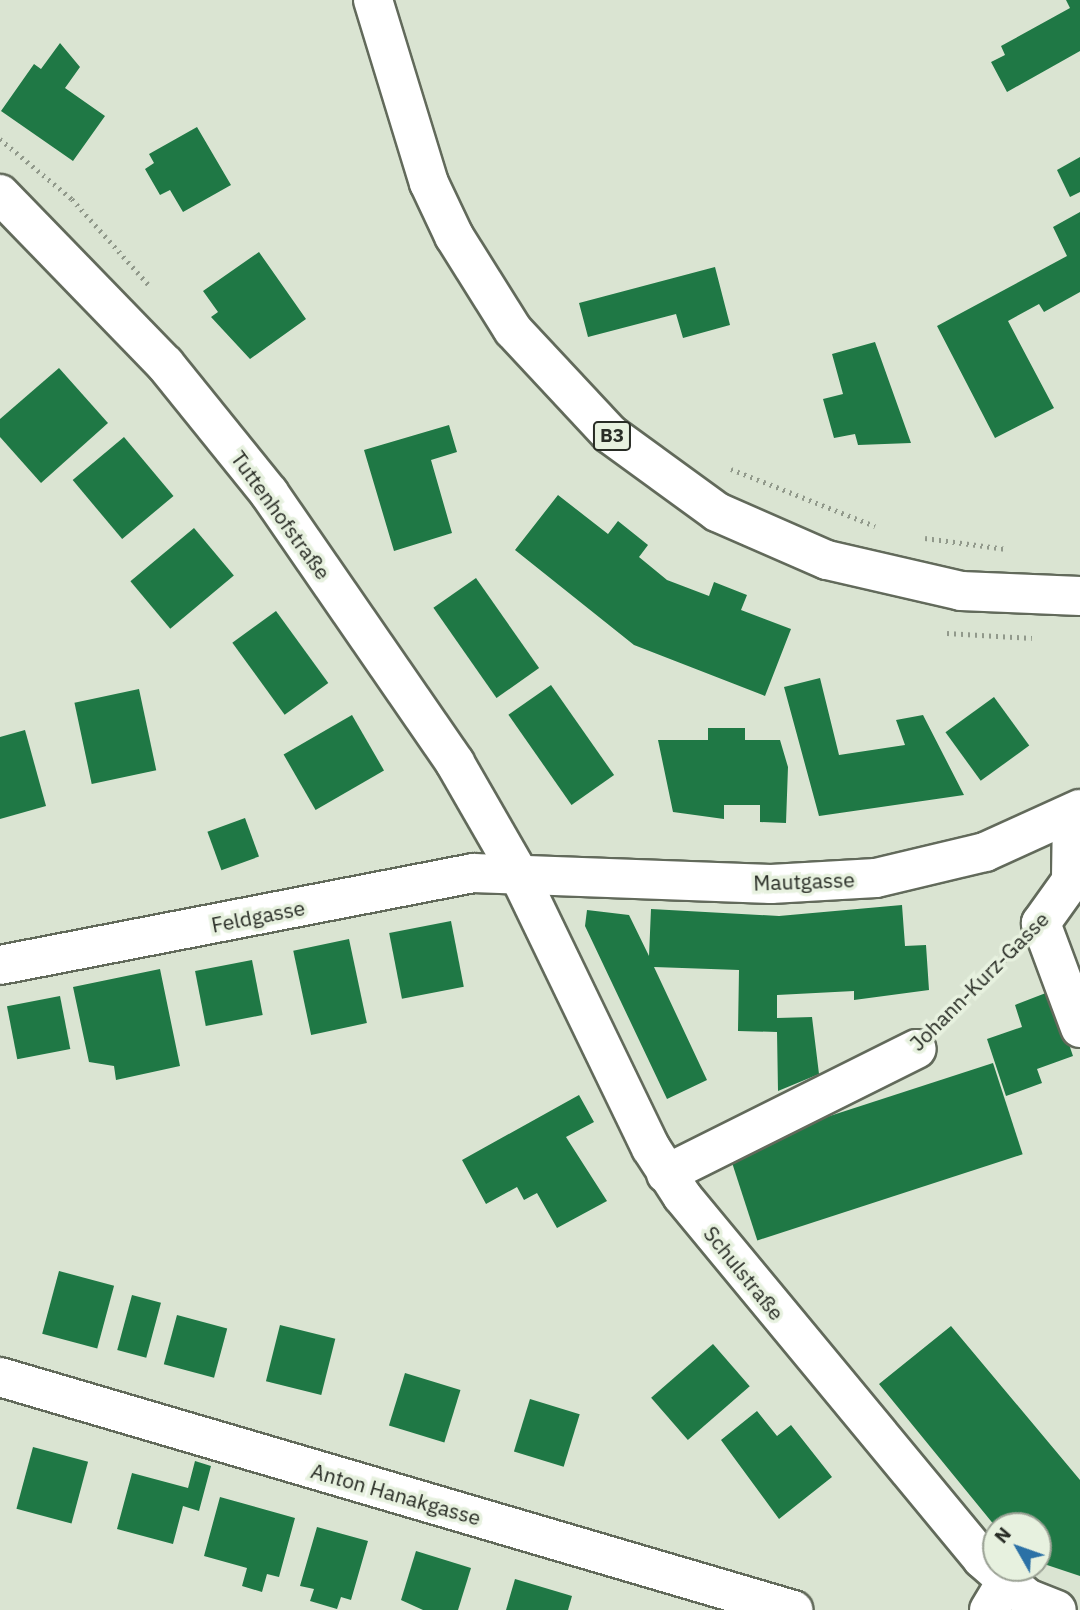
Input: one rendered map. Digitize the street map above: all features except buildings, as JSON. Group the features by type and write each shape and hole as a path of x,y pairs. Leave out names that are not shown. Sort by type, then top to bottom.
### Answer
{"street":[{"name":"B3","path":"373,0 429,183 454,236 513,330 610,434 717,512 827,560 961,591 1080,596"},
{"name":"Tuttenhofstraße","path":"0,194 165,364 269,493 455,763 517,871"},
{"name":"Mautgasse","path":"517,871 771,884 864,879 985,852 1076,812"},
{"name":"Johann-Kurz-Gasse","path":"1041,923 1072,881 1076,812"},
{"name":"Feldgasse","path":"0,965 473,873 517,871"},
{"name":"Schulstraße","path":"517,871 666,1174 961,1536 998,1596 1057,1610"},
{"path":"1041,923 1080,1028"},
{"name":"Johann-Kurz-Gasse","path":"666,1174 917,1049"},
{"name":"Anton Hanakgasse","path":"0,1377 793,1610"}],"path":[{"path":"726,467 885,530"},
{"path":"911,536 1010,550"},
{"name":"Johann-Kurz-Gasse","path":"917,1049 1041,923"}]}
